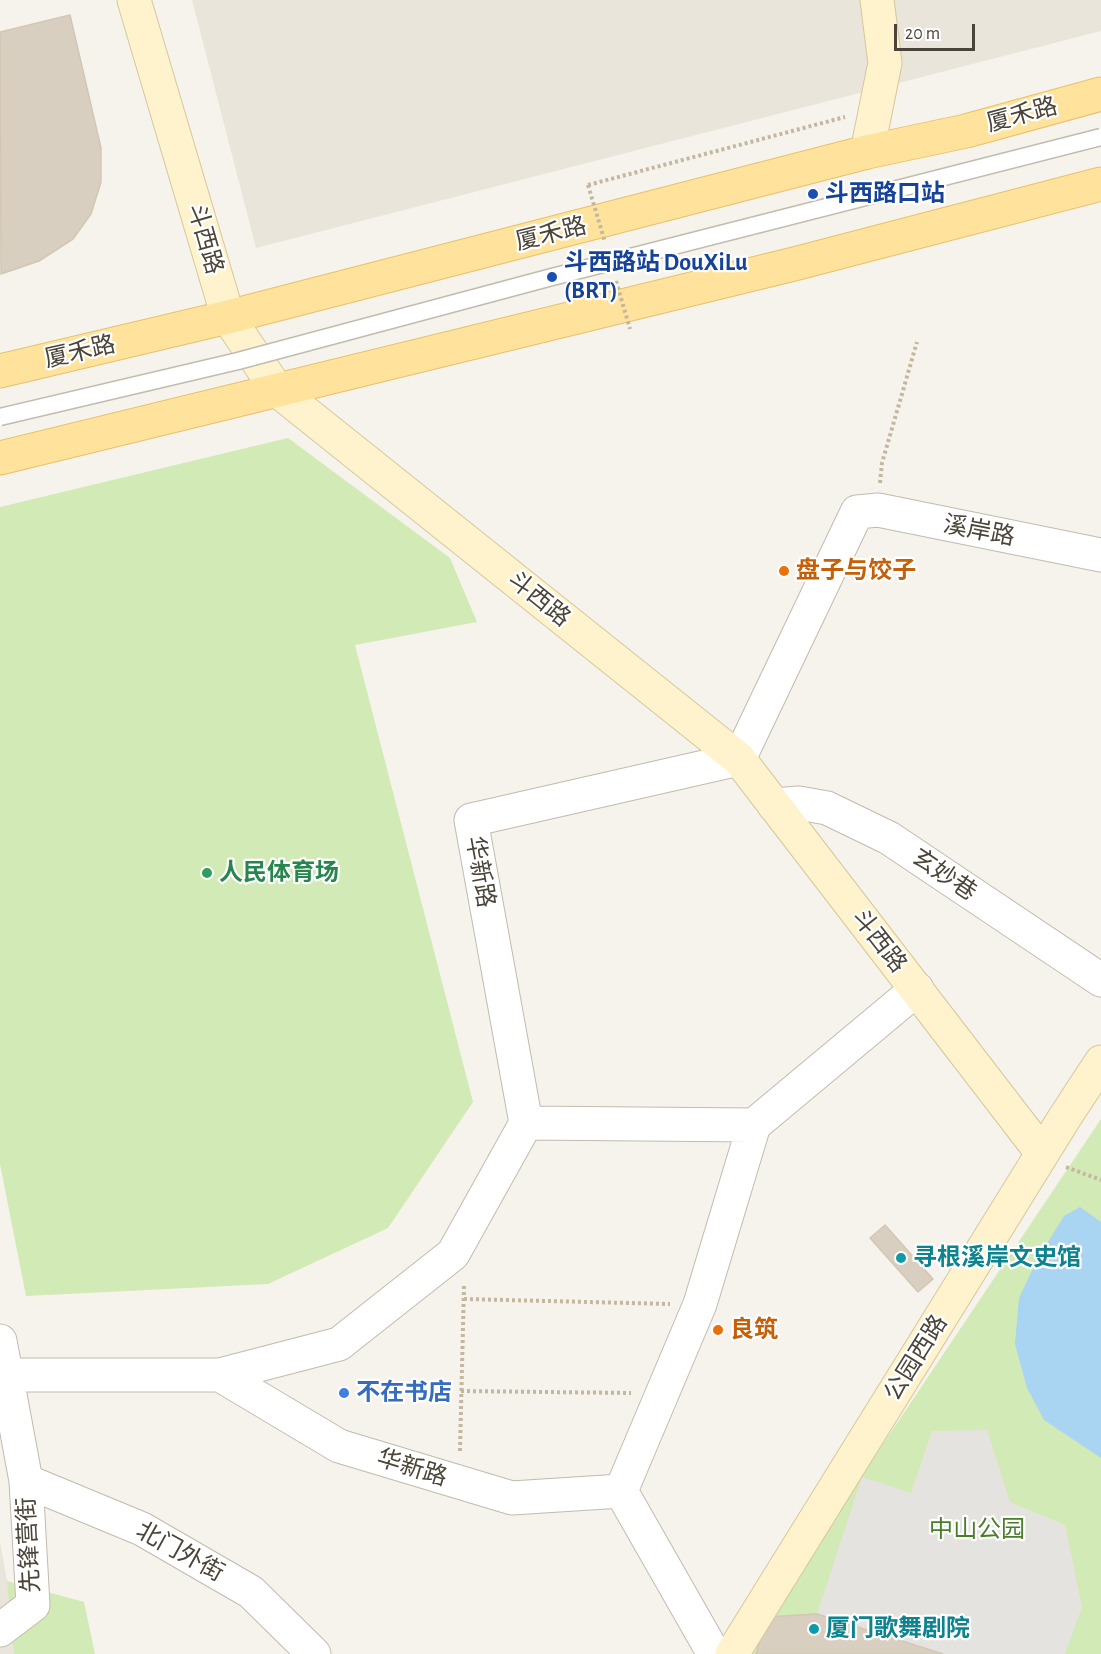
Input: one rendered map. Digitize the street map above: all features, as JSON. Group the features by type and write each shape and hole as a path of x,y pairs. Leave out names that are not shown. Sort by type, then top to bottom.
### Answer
{"main road":[{"name":"厦禾路","path":"0,371 228,317 867,152 966,131 1101,94"},
{"path":"0,458 794,264 1101,184"}],"street":[{"name":"斗西路","path":"134,0 228,317 277,390 739,759 1042,1153"},
{"path":"867,152 885,63 877,0"},
{"path":"739,759 867,511"},
{"name":"溪岸路","path":"867,511 1101,555"},
{"name":"华新路","path":"526,1124 471,820 739,759"},
{"name":"玄妙巷","path":"774,805 799,803 827,808 889,838 1101,980"},
{"path":"714,1654 621,1491 700,1305 754,1125 917,989"},
{"name":"公园西路","path":"732,1654 1042,1153 1101,1062"},
{"path":"6,1376 220,1376 339,1344 453,1254 526,1124 754,1125"},
{"path":"0,1341 26,1480"},
{"name":"华新路","path":"220,1376 339,1446 512,1498 621,1491"},
{"name":"先锋营街","path":"0,1630 33,1605 26,1480"},
{"name":"北门外街","path":"26,1480 142,1529 251,1592 314,1654"}],"lane":[{"path":"0,417 238,361 552,277 1101,137"}],"path":[{"path":"588,185 876,108"},
{"path":"867,511 917,342"},
{"path":"459,1482 464,1276"},
{"path":"464,1299 700,1305"},
{"path":"461,1391 663,1393"}],"shaded area":[{"path":"192,0 1101,0 1101,31 256,248"},
{"path":"987,1430 1010,1502 1065,1525 1082,1607 1065,1654 943,1654 817,1614 862,1477 911,1493 932,1431"},
{"path":"0,1542 10,1597 15,1654 0,1654"}],"green space":[{"name":"人民体育场","path":"288,438 450,558 477,622 355,645 473,1102 388,1228 268,1284 26,1296 0,1164 0,507"},
{"name":"中山公园","path":"1101,1119 1101,1654 746,1654 767,1617"},
{"path":"7,1581 84,1602 95,1654 14,1654"}],"water":[{"path":"1080,1207 1101,1222 1101,1458 1044,1420 1027,1388 1015,1344 1019,1298 1037,1260 1064,1216"}],"building":[{"path":"70,15 101,148 101,182 91,214 73,239 39,261 1,274 0,32"},
{"name":"寻根溪岸文史馆","path":"885,1225 933,1279 918,1292 870,1238"},
{"name":"厦门歌舞剧院","path":"817,1614 943,1654 756,1654 767,1617"}],"place":[{"name":"斗西路口站","path":"813,194"},
{"name":"斗西路站 DouXiLu (BRT)","path":"552,277"},
{"name":"盘子与饺子","path":"784,571"},
{"name":"人民体育场","path":"207,873"},
{"name":"寻根溪岸文史馆","path":"901,1258"},
{"name":"良筑","path":"718,1330"},
{"name":"不在书店","path":"344,1393"},
{"name":"厦门歌舞剧院","path":"814,1629"}]}
